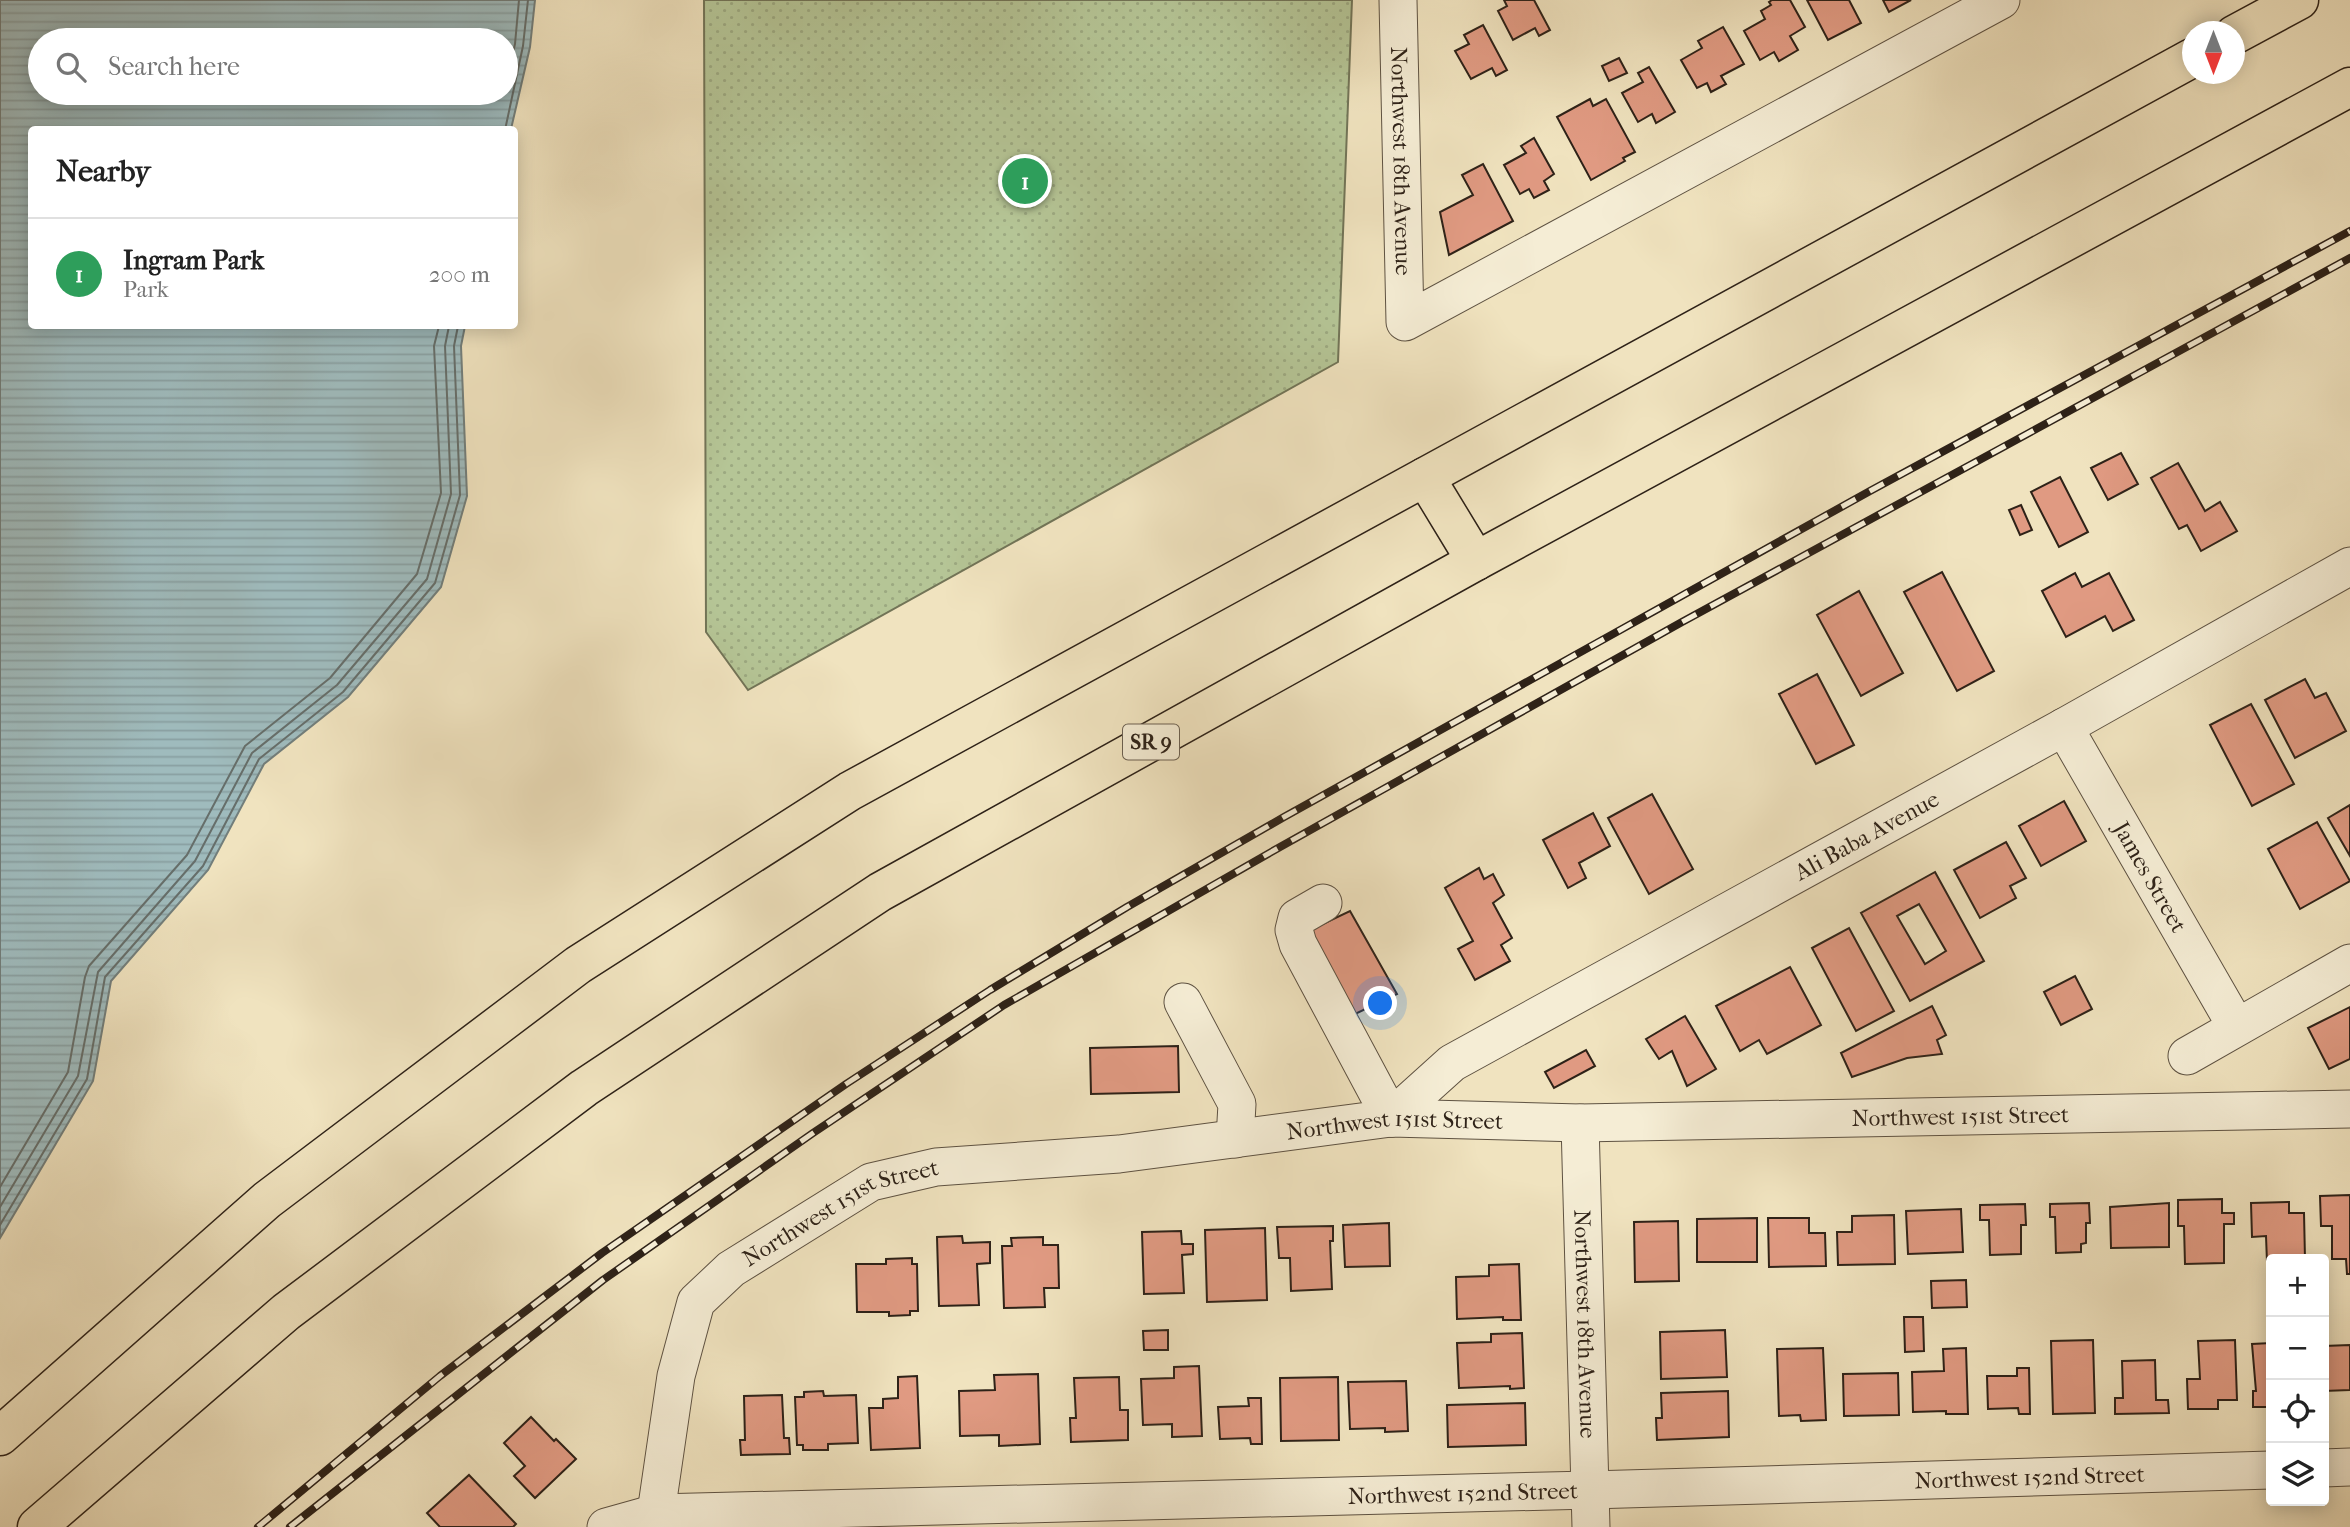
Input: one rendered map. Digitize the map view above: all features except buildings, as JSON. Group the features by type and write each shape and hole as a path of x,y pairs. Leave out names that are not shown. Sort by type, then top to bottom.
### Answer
{"main road":[{"path":"2245,30 2299,0"},
{"path":"0,1436 267,1200 578,965 850,791 2182,64"},
{"name":"SR 9","path":"37,1527 286,1312 584,1088 880,892 1476,561 2350,88"},
{"path":"1425,477 1476,561"}],"street":[{"name":"Northwest 18th Avenue","path":"1398,0 1405,323 2001,0"},
{"name":"Ali Baba Avenue","path":"1391,1118 1452,1063 2064,727 2350,566"},
{"name":"James Street","path":"2064,727 2236,1026"},
{"path":"1322,903 1297,918 1294,930 1298,944 1391,1118"},
{"path":"2187,1056 2350,963"},
{"path":"1183,1002 1237,1104 1236,1139"},
{"name":"Northwest 151st Street","path":"656,1513 676,1376 696,1302 731,1269 871,1182 936,1167 1119,1154 1391,1118 1580,1123 2350,1109"},
{"name":"Northwest 18th Avenue","path":"1580,1123 1591,1527"},
{"path":"2329,1468 2350,1467"},
{"name":"Northwest 152nd Street","path":"606,1527 656,1513 2266,1470"}],"green space":[{"path":"704,0 1352,0 1338,362 748,690 706,632"}],"water":[{"path":"0,0 535,0 530,47 518,99 518,28 28,28 28,105 517,105 512,126 28,126 28,329 464,329 461,346 467,496 441,587 348,697 264,764 208,870 111,981 93,1081 0,1238"}],"railway":[{"path":"258,1527 440,1376 602,1253 846,1084 990,990 1284,817 1870,491 2350,231"},
{"path":"290,1527 603,1280 813,1133 1004,1005 1682,622 2350,258"}],"place":[{"name":"Ingram Park","path":"1025,181"}]}
